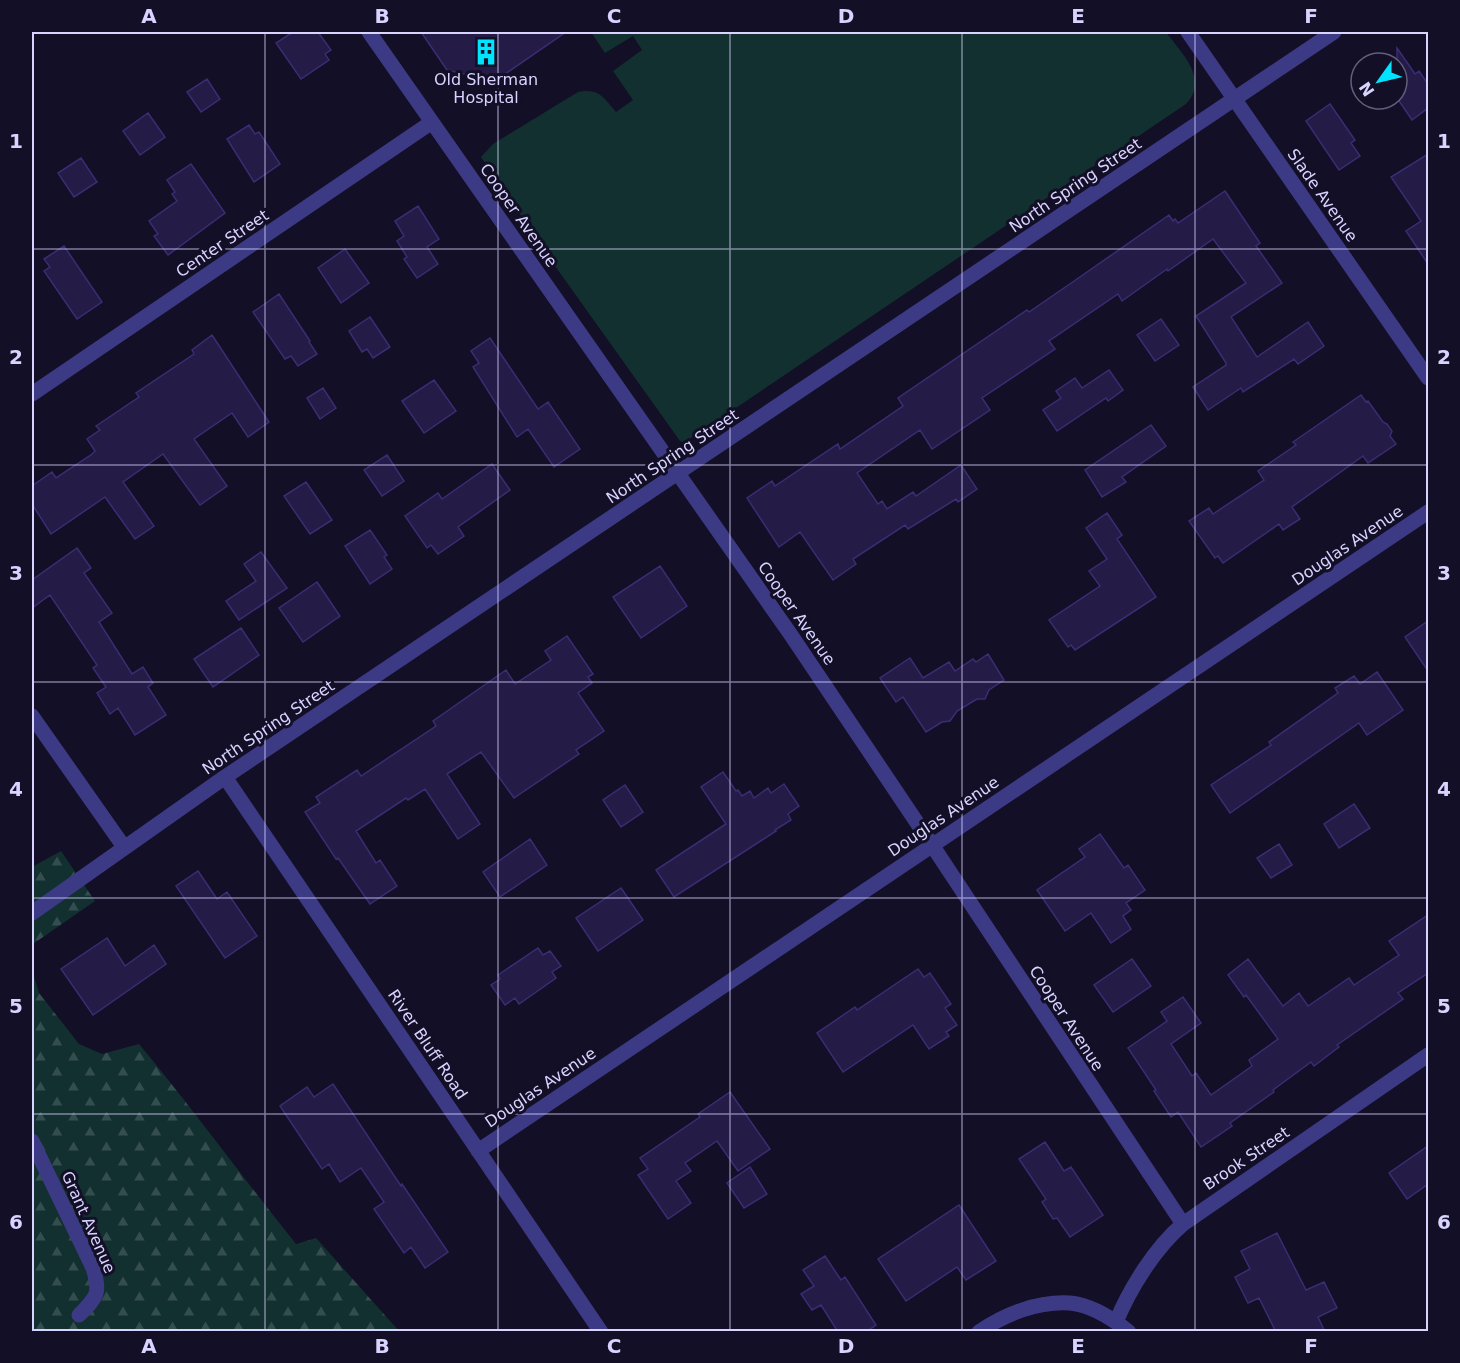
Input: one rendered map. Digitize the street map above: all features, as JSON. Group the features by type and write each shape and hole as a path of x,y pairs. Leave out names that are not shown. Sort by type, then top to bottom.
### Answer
{"street":[{"name":"Cooper Avenue","path":"369,32 791,635 1183,1224"},
{"name":"Slade Avenue","path":"1188,32 1428,378"},
{"name":"North Spring Street","path":"32,912 225,777 1334,32"},
{"name":"Center Street","path":"32,394 432,122"},
{"name":"Douglas Avenue","path":"478,1151 1428,512"},
{"path":"32,716 124,847"},
{"name":"River Bluff Road","path":"225,777 601,1332"},
{"name":"Brook Street","path":"1116,1322 1124,1300 1157,1252 1183,1224 1428,1055"},
{"name":"Grant Avenue","path":"32,1141 99,1285 95,1299 80,1315"},
{"path":"979,1332 995,1320 1029,1308 1072,1303 1116,1322 1129,1332"}],"green space":[{"path":"591,32 1166,32 1191,66 1195,85 1193,95 1186,104 684,443 680,441 560,273 481,157 493,144 578,92 591,91 600,95 616,112 633,100 613,71 642,50 633,36 605,53"},
{"path":"61,851 95,901 33,944 32,964 32,867"},
{"path":"32,970 39,993 79,1044 102,1054 139,1044 296,1244 316,1238 399,1331 32,1331"}],"building":[{"path":"293,32 318,32 331,50 325,54 329,60 301,79 276,43"},
{"name":"Old Sherman Hospital","path":"421,32 566,32 495,81 447,70"},
{"path":"1409,65 1415,74 1419,71 1428,84 1428,108 1412,120 1406,111 1409,111"},
{"path":"207,79 220,99 201,112 187,92"},
{"path":"1330,104 1355,140 1351,143 1360,156 1339,170 1306,121"},
{"path":"148,113 165,137 140,155 123,131"},
{"path":"249,125 255,134 259,132 280,164 254,182 227,139"},
{"path":"1428,154 1428,264 1406,231 1421,221 1391,177"},
{"path":"81,158 97,182 74,197 58,173"},
{"path":"191,164 225,213 168,255 154,236 158,234 149,221 177,201 172,194 175,192 167,180"},
{"path":"1225,191 1260,243 1256,246 1282,283 1231,317 1257,357 1308,322 1324,346 1298,364 1294,359 1243,392 1241,388 1208,410 1193,387 1226,363 1196,316 1246,283 1213,239 1122,301 1118,294 1049,341 1055,349 982,398 990,410 932,449 920,430 857,473 878,504 882,501 887,509 913,492 916,496 961,465 977,489 958,502 956,499 908,529 905,525 853,559 856,564 833,580 800,532 779,547 747,498 772,481 775,486 838,444 840,449 903,406 898,398 1027,310 1029,312 1169,215 1173,221 1175,219 1178,223"},
{"path":"418,206 439,239 427,247 438,264 417,278 404,259 407,257 397,241 404,236 395,221"},
{"path":"64,246 102,302 77,319 44,271 50,267 44,259"},
{"path":"345,249 369,283 341,303 318,268"},
{"path":"279,294 317,354 298,366 291,356 285,359 253,312"},
{"path":"370,317 390,347 373,358 367,349 362,352 349,331"},
{"path":"1161,319 1179,345 1155,361 1137,335"},
{"path":"212,335 269,422 248,437 232,413 194,439 227,486 200,505 163,454 123,482 154,526 135,539 105,497 51,534 32,504 32,486 52,472 56,478 91,455 95,451 87,439 100,430 96,426 139,397 136,393 194,354 192,350"},
{"path":"490,338 538,409 548,402 580,449 554,467 528,429 517,437 473,367 479,363 471,351"},
{"path":"1109,370 1123,390 1108,401 1106,398 1057,431 1043,410 1061,398 1056,391 1075,378 1082,388"},
{"path":"434,380 456,411 424,433 402,401"},
{"path":"323,388 336,408 320,419 307,398"},
{"path":"1361,395 1392,431 1390,436 1396,444 1368,463 1363,456 1292,507 1300,519 1283,530 1279,524 1223,563 1218,556 1215,558 1189,521 1209,508 1213,514 1264,480 1258,471 1296,445 1293,442"},
{"path":"1151,425 1166,446 1122,477 1126,482 1102,497 1085,470"},
{"path":"387,455 404,481 382,496 364,470"},
{"path":"492,464 510,490 458,527 464,536 438,554 431,545 427,548 405,516 438,493 442,499"},
{"path":"306,482 332,520 310,534 284,496"},
{"path":"1107,513 1122,535 1117,539 1156,597 1075,650 1071,645 1068,647 1049,620 1100,586 1089,571 1107,559 1086,528"},
{"path":"370,530 387,555 384,557 392,569 370,584 345,546"},
{"path":"77,548 91,568 84,573 112,613 99,622 132,674 143,667 153,683 148,687 166,715 135,735 118,708 110,714 97,693 106,687 93,668 97,665 50,595 32,608 32,580"},
{"path":"261,552 287,588 239,620 226,601 256,581 244,564"},
{"path":"660,566 687,606 641,638 613,597"},
{"path":"317,582 340,616 303,642 279,608"},
{"path":"1428,621 1428,671 1405,637"},
{"path":"241,628 259,655 213,687 194,659"},
{"path":"567,636 593,674 588,677 592,683 578,693 604,731 576,750 579,754 514,798 481,752 447,774 480,824 458,839 425,789 408,800 406,798 356,831 376,863 380,860 397,886 370,904 338,858 336,859 305,812 320,803 316,797 357,770 361,776 436,726 433,721 506,670 515,684 551,660 545,651"},
{"path":"988,654 1004,680 989,690 985,699 977,699 957,711 950,721 942,722 926,732 903,697 896,702 880,678 910,658 923,678 949,662 955,671 973,659 976,662"},
{"path":"1377,672 1403,710 1367,735 1359,723 1230,813 1211,785 1271,745 1269,742 1338,693 1335,688 1354,676 1360,684"},
{"path":"723,772 742,796 750,791 754,798 768,788 771,793 784,784 799,806 788,814 791,820 776,831 674,897 656,870 726,824 701,787"},
{"path":"625,785 643,812 621,827 603,800"},
{"path":"1354,804 1370,828 1339,848 1324,824"},
{"path":"1100,834 1124,868 1128,865 1145,890 1126,903 1131,910 1123,916 1131,929 1111,943 1091,913 1065,931 1037,890 1085,857 1079,849"},
{"path":"530,839 547,865 500,897 483,872"},
{"path":"1279,844 1292,865 1271,878 1257,858"},
{"path":"198,871 217,899 227,892 257,936 225,958 176,886"},
{"path":"621,888 643,920 598,951 576,918"},
{"path":"1428,915 1428,973 1398,993 1403,999 1337,1045 1339,1047 1314,1066 1311,1062 1230,1123 1232,1126 1201,1147 1178,1112 1171,1117 1128,1048 1167,1021 1161,1012 1183,997 1201,1023 1171,1044 1192,1076 1196,1073 1211,1095 1252,1066 1249,1060 1278,1039 1246,995 1244,997 1228,975 1248,959 1283,1006 1299,993 1308,1006 1349,978 1354,985 1399,955 1389,941"},
{"path":"107,938 125,966 154,945 166,964 93,1015 61,969"},
{"path":"538,948 543,955 550,951 561,966 552,972 556,978 519,1004 515,998 505,1005 491,985 500,979 498,975"},
{"path":"1132,959 1151,986 1113,1012 1094,985"},
{"path":"918,969 924,977 930,973 951,1004 945,1008 957,1025 946,1032 949,1036 929,1049 913,1025 843,1072 817,1033 855,1007 857,1010"},
{"path":"333,1084 448,1252 425,1268 411,1247 404,1253 374,1209 384,1202 361,1168 340,1182 329,1164 322,1169 280,1106 307,1087 314,1097"},
{"path":"730,1092 770,1149 738,1171 717,1141 685,1163 691,1171 676,1181 691,1203 668,1219 638,1175 648,1169 640,1158 700,1117 698,1114"},
{"path":"1045,1142 1064,1171 1071,1167 1103,1215 1070,1237 1057,1218 1053,1219 1042,1202 1046,1199 1019,1159"},
{"path":"1428,1146 1428,1184 1407,1199 1389,1173"},
{"path":"750,1167 767,1194 744,1208 727,1183"},
{"path":"959,1205 996,1261 966,1280 957,1267 906,1301 878,1259"},
{"path":"1277,1233 1306,1290 1324,1282 1337,1308 1318,1317 1325,1332 1276,1332 1259,1298 1248,1303 1235,1277 1250,1269 1241,1251"},
{"path":"825,1256 841,1280 845,1277 876,1325 866,1332 838,1332 821,1305 812,1310 801,1294 814,1286 803,1270"}],"place":[{"name":"Old Sherman Hospital","path":"486,52"}]}
